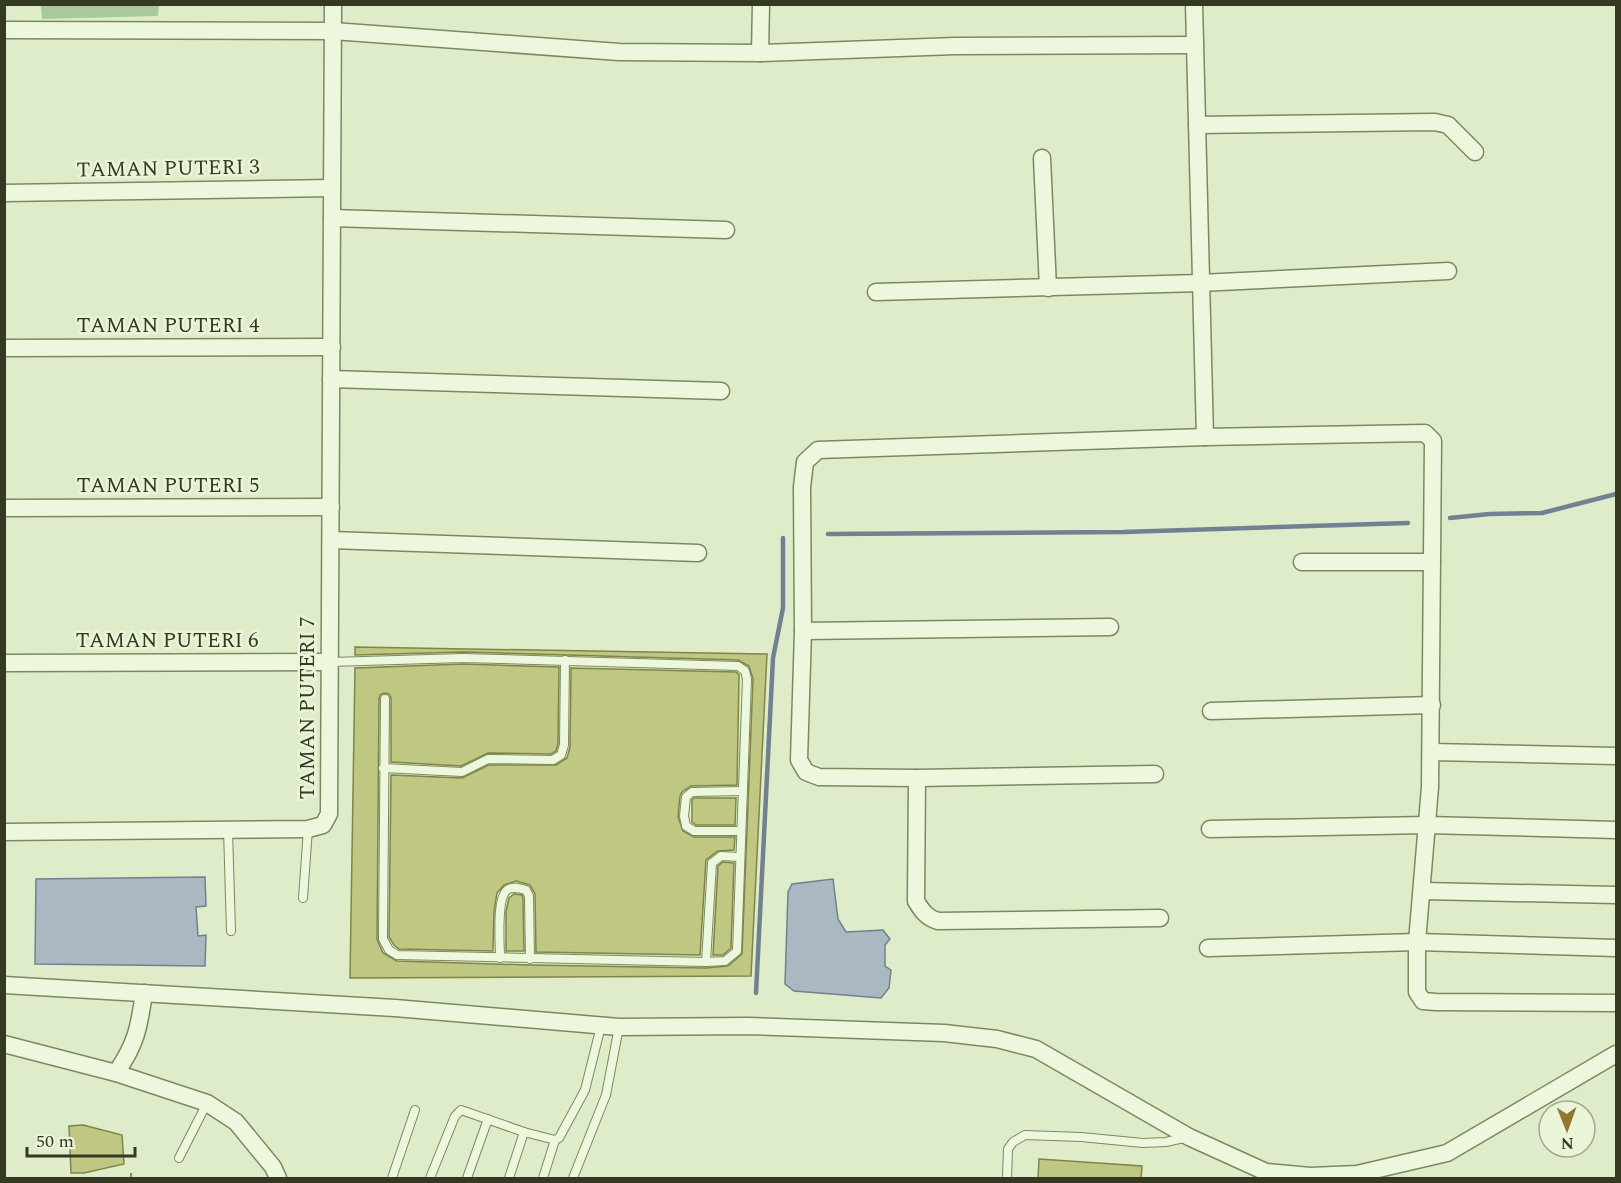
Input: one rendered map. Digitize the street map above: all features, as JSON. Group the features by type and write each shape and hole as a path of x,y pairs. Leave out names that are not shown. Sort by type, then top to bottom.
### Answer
{"street":[{"name":"TAMAN PUTERI 7","path":"4,832 308,829 323,825 329,814 333,4"},
{"path":"760,53 761,4"},
{"path":"1194,4 1205,437"},
{"path":"4,30 333,31 619,52 760,53 955,46 1195,45"},
{"path":"1197,125 1435,122 1448,125 1475,152"},
{"path":"1042,158 1048,288"},
{"name":"TAMAN PUTERI 3","path":"4,193 332,188"},
{"path":"332,218 726,230"},
{"path":"876,292 1200,283 1448,271"},
{"name":"TAMAN PUTERI 4","path":"4,348 332,347"},
{"path":"331,379 721,392"},
{"path":"1155,774 917,778 819,777 806,772 799,760 803,631 802,487 805,462 818,450 1205,437 1425,433 1433,441 1432,705 1430,787 1417,942 1417,993 1423,1001 1617,1003"},
{"name":"TAMAN PUTERI 5","path":"4,508 331,507"},
{"path":"331,540 698,553"},
{"path":"1302,562 1432,562"},
{"path":"803,631 1110,627"},
{"name":"TAMAN PUTERI 6","path":"4,663 330,662"},
{"path":"1211,711 1432,705"},
{"path":"1431,752 1617,756"},
{"path":"917,778 916,901 931,920 1160,918"},
{"path":"1210,829 1426,825 1617,830"},
{"path":"1423,891 1617,895"},
{"path":"1208,948 1417,942 1617,948"},
{"path":"4,985 395,1008 619,1028 759,1026 944,1033 997,1039 1036,1049 1189,1137 1264,1175 1357,1174 1447,1153 1617,1054"},
{"path":"116,1073 131,1051 140,1021 144,993"},
{"path":"4,1044 116,1073 207,1103 236,1122 273,1167 278,1179"}],"lane":[{"path":"330,662 463,658 738,666 745,671 747,679 737,951 725,961 706,962 397,955 389,950 383,939 385,699"},
{"path":"383,768 462,772 488,759 553,760 561,755 564,745 565,660"},
{"path":"741,831 694,831 686,826 684,806 686,797 693,792 743,791"},
{"path":"303,898 308,829"},
{"path":"228,830 231,931"},
{"path":"706,962 712,863 721,856 740,857"},
{"path":"500,958 500,905 507,890 516,887 526,890 529,896 530,959"},
{"path":"543,1179 555,1140 559,1138 585,1090 601,1026"},
{"path":"573,1179 606,1095 619,1028"},
{"path":"178,1158 207,1103"},
{"path":"392,1179 415,1110"},
{"path":"430,1179 455,1116 461,1110 524,1132 555,1140"},
{"path":"467,1179 488,1119"},
{"path":"509,1179 524,1132"},
{"path":"1007,1179 1008,1149 1013,1142 1025,1135 1082,1137 1143,1143 1166,1142 1189,1137"}],"path":[{"path":"131,1173 131,1179"}],"green space":[{"path":"41,4 159,5 158,16 42,19"}],"shaded area":[{"path":"205,877 206,906 196,907 198,936 206,935 205,966 35,964 36,879"},
{"path":"833,879 838,919 846,932 883,930 890,939 885,945 885,966 891,970 889,988 881,998 794,991 785,984 788,892 792,884"}],"building":[{"path":"355,647 767,654 751,976 350,978 355,668 463,664 559,667 558,744 556,751 551,754 488,753 461,766 391,762 391,698 389,694 384,693 379,699 377,939 383,953 397,961 530,965 706,968 728,966 742,954 753,679 749,666 738,660 463,652 355,655"},
{"path":"571,668 736,672 739,675 737,785 691,786 680,796 678,817 683,831 694,837 735,837 734,850 718,851 706,860 700,955 536,952 535,894 530,885 516,881 504,885 497,893 493,951 399,949 389,937 391,775 462,778 489,765 556,765 567,758 570,747"},
{"path":"694,798 736,798 735,825 696,825 692,822 692,800"},
{"path":"723,862 734,863 731,948 723,955 713,955 718,866"},
{"path":"514,894 522,895 523,898 524,951 506,951 506,912 509,898"},
{"path":"83,1125 122,1135 124,1164 84,1173 71,1173 69,1126"},
{"path":"1039,1159 1142,1166 1141,1179 1038,1179"}],"waterway":[{"path":"1450,518 1489,514 1542,513 1616,494"},
{"path":"828,534 1124,532 1408,523"},
{"path":"756,993 773,658 783,608 783,538"}]}
